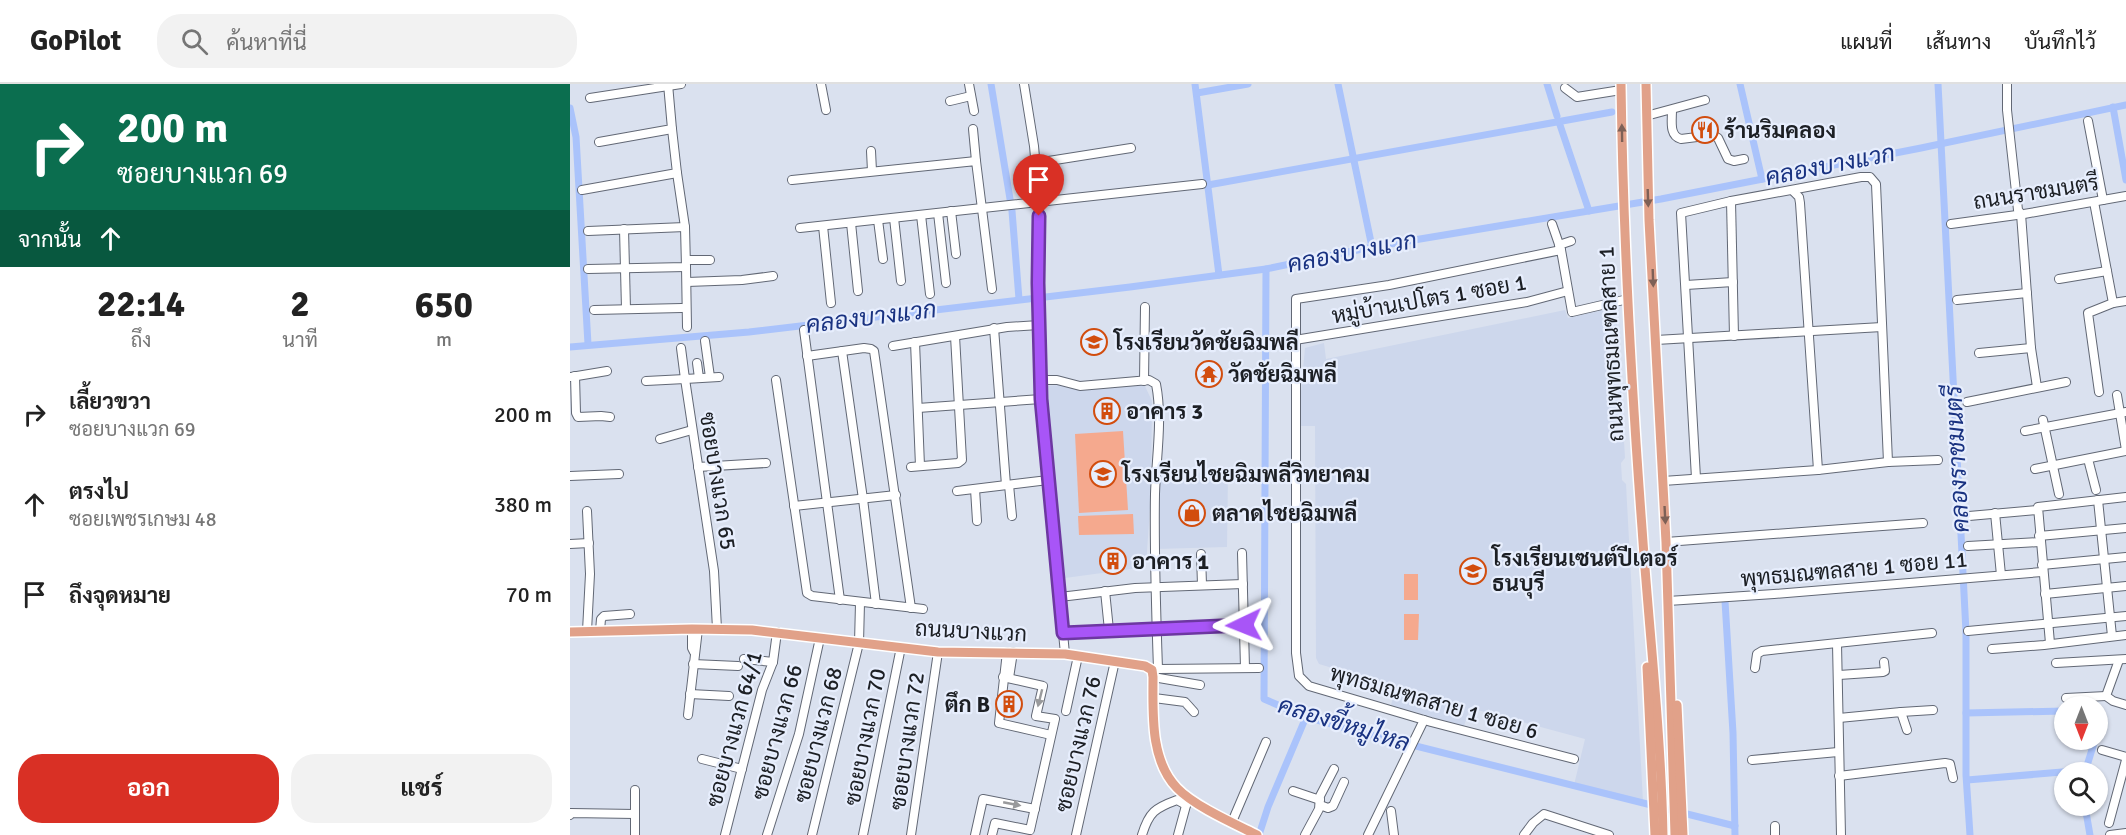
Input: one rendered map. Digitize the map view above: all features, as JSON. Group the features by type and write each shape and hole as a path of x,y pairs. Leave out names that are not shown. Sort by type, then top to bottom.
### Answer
{"main road":[{"name":"ถนนพุทธมณฑลสาย 1","path":"1646,84 1649,220 1664,481 1668,601 1674,652 1678,796 1683,835"},
{"name":"ถนนพุทธมณฑลสาย 1","path":"1621,87 1623,224 1662,799 1657,833"},
{"name":"ถนนพุทธมณฑลสาย 1","path":"1647,602 1646,654 1657,833"},
{"name":"ถนนบางแวก","path":"570,632 695,628 777,632 938,652 1065,654 1144,666 1155,673"},
{"path":"1155,673 1155,730 1159,753 1172,782 1187,802 1257,835"},
{"name":"ถนนพุทธมณฑลสาย 1","path":"1675,835 1678,796"}],"street":[{"path":"590,98 681,84"},
{"path":"821,84 826,110"},
{"path":"969,84 974,111"},
{"path":"1024,84 1030,112 1039,202 1038,305 1041,399 1065,654"},
{"path":"2007,84 2007,110 2018,210 2021,214 2031,348 2037,387"},
{"path":"668,85 685,227 687,327"},
{"path":"1565,88 1577,97 1621,87"},
{"path":"950,100 971,96"},
{"path":"1646,116 1705,100"},
{"path":"1672,110 1673,134 1676,138 1713,135 1718,138 1728,159 1734,161 1744,159"},
{"path":"2088,121 2113,303"},
{"path":"598,142 672,129"},
{"path":"973,129 992,289"},
{"path":"1036,163 1131,148"},
{"path":"871,152 872,171"},
{"path":"792,180 976,161"},
{"path":"582,190 677,173"},
{"path":"1696,478 1681,213 1731,201 1861,177 1870,177 1874,181 1888,462"},
{"path":"800,228 1202,184"},
{"path":"1793,191 1799,197 1800,203 1818,470"},
{"name":"ถนนราชมนตรี","path":"1951,224 2124,196"},
{"path":"1731,201 1734,336"},
{"path":"951,211 956,254"},
{"path":"938,213 946,283"},
{"path":"921,215 930,294"},
{"path":"894,218 901,281"},
{"path":"878,220 883,260"},
{"path":"851,223 858,291"},
{"path":"1552,224 1560,248 1572,312 1628,300"},
{"path":"823,226 831,303"},
{"path":"588,231 685,227"},
{"path":"624,229 626,309"},
{"path":"1560,248 1571,241"},
{"name":"พุทธมณฑลสาย 1 ซอย 6","path":"1560,248 1389,285 1296,299 1298,528 1296,652 1299,676 1309,686 1424,720 1574,759"},
{"path":"588,269 625,269 710,260"},
{"path":"2059,279 2107,271"},
{"path":"687,282 735,281 773,276"},
{"path":"1686,285 1733,282"},
{"name":"หมู่บ้านเปโตร 1 ซอย 1","path":"1295,340 1527,302 1568,291"},
{"path":"1958,300 2027,292"},
{"path":"2099,392 2088,313 2113,303 2126,301"},
{"path":"1144,307 1144,381"},
{"path":"594,310 682,308"},
{"path":"893,346 994,328 1040,325"},
{"path":"1656,340 1882,327"},
{"path":"994,328 999,402 1012,516"},
{"path":"804,330 840,600"},
{"path":"911,467 958,463 962,460 955,336"},
{"path":"705,341 710,377"},
{"path":"915,342 920,466"},
{"name":"ซอยบางแวก 65","path":"681,348 714,571 717,629"},
{"path":"807,356 869,348 874,351 911,608"},
{"path":"1979,353 2031,348"},
{"path":"842,351 876,604"},
{"path":"697,363 699,378"},
{"path":"607,371 572,377 578,417 610,417"},
{"path":"646,381 719,377"},
{"path":"776,380 807,593 812,596 860,603 923,609"},
{"path":"1041,380 1057,380 1080,386 1155,381 1159,445 1155,478 1154,547 1157,628 1155,673"},
{"path":"1967,402 2066,382"},
{"path":"2035,469 2126,450 2123,412 2117,396"},
{"path":"918,408 1041,399"},
{"path":"2025,431 2044,424 2123,412"},
{"path":"2044,424 2059,494"},
{"path":"660,439 692,430"},
{"path":"2088,459 2096,490"},
{"path":"1664,481 1818,470 1888,462 1938,460"},
{"path":"698,467 765,463"},
{"path":"570,476 619,474"},
{"path":"957,491 1048,480"},
{"path":"975,489 976,521"},
{"path":"794,506 896,495"},
{"path":"2050,643 2037,510 2040,505 2126,497"},
{"path":"2098,500 2112,636"},
{"path":"1969,516 2037,510"},
{"path":"587,511 590,574 587,631"},
{"path":"1995,513 2001,575"},
{"path":"1666,542 1923,523"},
{"path":"1968,546 2126,528"},
{"path":"570,544 589,543"},
{"path":"1242,553 1245,668"},
{"path":"1201,554 1202,585"},
{"name":"พุทธมณฑลสาย 1 ซอย 11","path":"1668,601 1973,578 2126,557"},
{"path":"1060,597 1156,587 1243,584"},
{"path":"2045,594 2126,586"},
{"path":"1105,591 1109,630"},
{"name":"ซอยบางแวก 68","path":"812,835 859,643 860,603"},
{"path":"600,631 601,619 604,616 630,614"},
{"path":"1968,631 2126,616"},
{"path":"1063,633 1244,625"},
{"path":"688,715 694,652 697,647 695,628"},
{"name":"ซอยบางแวก 64/1","path":"724,835 762,690 773,662 777,632"},
{"path":"1755,668 1757,654 1762,651 1932,633"},
{"path":"1992,649 2126,635"},
{"name":"ซอยบางแวก 66","path":"767,835 799,734 820,638"},
{"path":"1837,644 1841,835"},
{"name":"ซอยบางแวก 70","path":"863,835 901,647"},
{"name":"ซอยบางแวก 72","path":"911,835 938,652"},
{"path":"1010,652 999,723 1051,735"},
{"path":"1066,711 1078,656"},
{"path":"744,659 773,662"},
{"path":"2056,663 2122,659 2106,696"},
{"name":"ซอยบางแวก 76","path":"1076,835 1115,661"},
{"path":"1839,675 1883,672 1885,671 1884,662"},
{"path":"693,664 738,666"},
{"path":"1155,673 1259,668"},
{"path":"1155,673 1200,685"},
{"path":"992,835 995,823 1030,830 1055,719 1036,716 1043,686 1006,677"},
{"path":"690,694 729,696"},
{"path":"2108,697 2126,705"},
{"path":"1154,698 1185,702 1194,712"},
{"path":"1839,718 1932,710"},
{"path":"1901,712 1907,730"},
{"path":"1368,835 1424,720"},
{"path":"1232,822 1266,742"},
{"path":"2102,750 2126,758 2109,823"},
{"path":"1752,760 1838,752"},
{"path":"702,759 742,768"},
{"path":"1839,776 1945,763 1950,764 1953,778"},
{"path":"1305,835 1320,802 1320,796 1334,769"},
{"path":"1293,791 1320,802 1328,808 1333,806 1344,782"},
{"path":"635,790 635,835"},
{"path":"975,835 983,799 1035,809"},
{"path":"1142,835 1146,822 1158,807 1177,800 1187,802 1178,835"},
{"path":"1391,812 1394,835"},
{"path":"570,815 571,813 635,814"},
{"path":"1524,835 1544,814 1609,835"},
{"path":"1775,826 1775,835"},
{"path":"2110,835 2126,833"}],"shaded area":[{"name":"โรงเรียนเซนต์ปีเตอร์ ธนบุรี","path":"1616,307 1625,458 1621,463 1622,480 1626,484 1643,802 1574,785 1585,739 1470,708 1464,726 1391,705 1396,687 1319,664 1316,658 1315,426 1298,426 1305,348 1324,343 1326,359 1565,310 1568,318"},
{"name":"โรงเรียนไชยฉิมพลีวิทยาคม","path":"1143,382 1152,401 1151,492 1146,567 1065,578 1044,386 1061,385 1073,388"},
{"path":"1123,431 1128,510 1079,513 1075,434"},
{"name":"ตลาดไชยฉิมพลี","path":"1159,472 1228,473 1227,547 1156,549"},
{"path":"1133,514 1134,534 1079,535 1078,516"},
{"path":"1404,574 1418,574 1418,600 1404,600"},
{"path":"1404,614 1419,614 1418,640 1404,640"}],"waterway":[{"path":"991,84 1012,211 1019,299"},
{"path":"1195,84 1219,275"},
{"path":"1197,93 1248,84"},
{"path":"1338,84 1372,247"},
{"path":"1547,84 1557,116"},
{"path":"1740,84 1762,179"},
{"name":"คลองราชมนตรี","path":"1938,84 1966,632 1966,775 1970,835"},
{"name":"คลองบางแวก","path":"570,347 749,332 1266,269 1372,247 1661,199 2126,105"},
{"path":"2113,107 2126,180"},
{"path":"570,108 576,137 588,344"},
{"path":"1208,185 1612,112"},
{"path":"1559,122 1589,211"},
{"name":"คลองขี้หมูไหล","path":"1266,269 1264,699 1306,717 1348,729 1735,826"},
{"path":"1725,601 1733,733 1735,835"},
{"path":"1966,713 2054,711"},
{"path":"1259,835 1268,807 1306,717"},
{"path":"2088,762 2092,750"},
{"path":"1967,780 2054,773"},
{"path":"2087,816 2090,835"}],"place":[{"name":"ร้านริมคลอง","path":"1705,130"},
{"name":"โรงเรียนวัดชัยฉิมพลี","path":"1094,342"},
{"name":"วัดชัยฉิมพลี","path":"1209,374"},
{"name":"อาคาร 3","path":"1107,411"},
{"name":"โรงเรียนไชยฉิมพลีวิทยาคม","path":"1103,474"},
{"name":"ตลาดไชยฉิมพลี","path":"1192,513"},
{"name":"อาคาร 1","path":"1113,561"},
{"name":"โรงเรียนเซนต์ปีเตอร์ ธนบุรี","path":"1473,571"},
{"name":"ตึก B","path":"1009,704"}],"route":[{"path":"1039,216 1041,399 1063,633 1244,625"}]}
